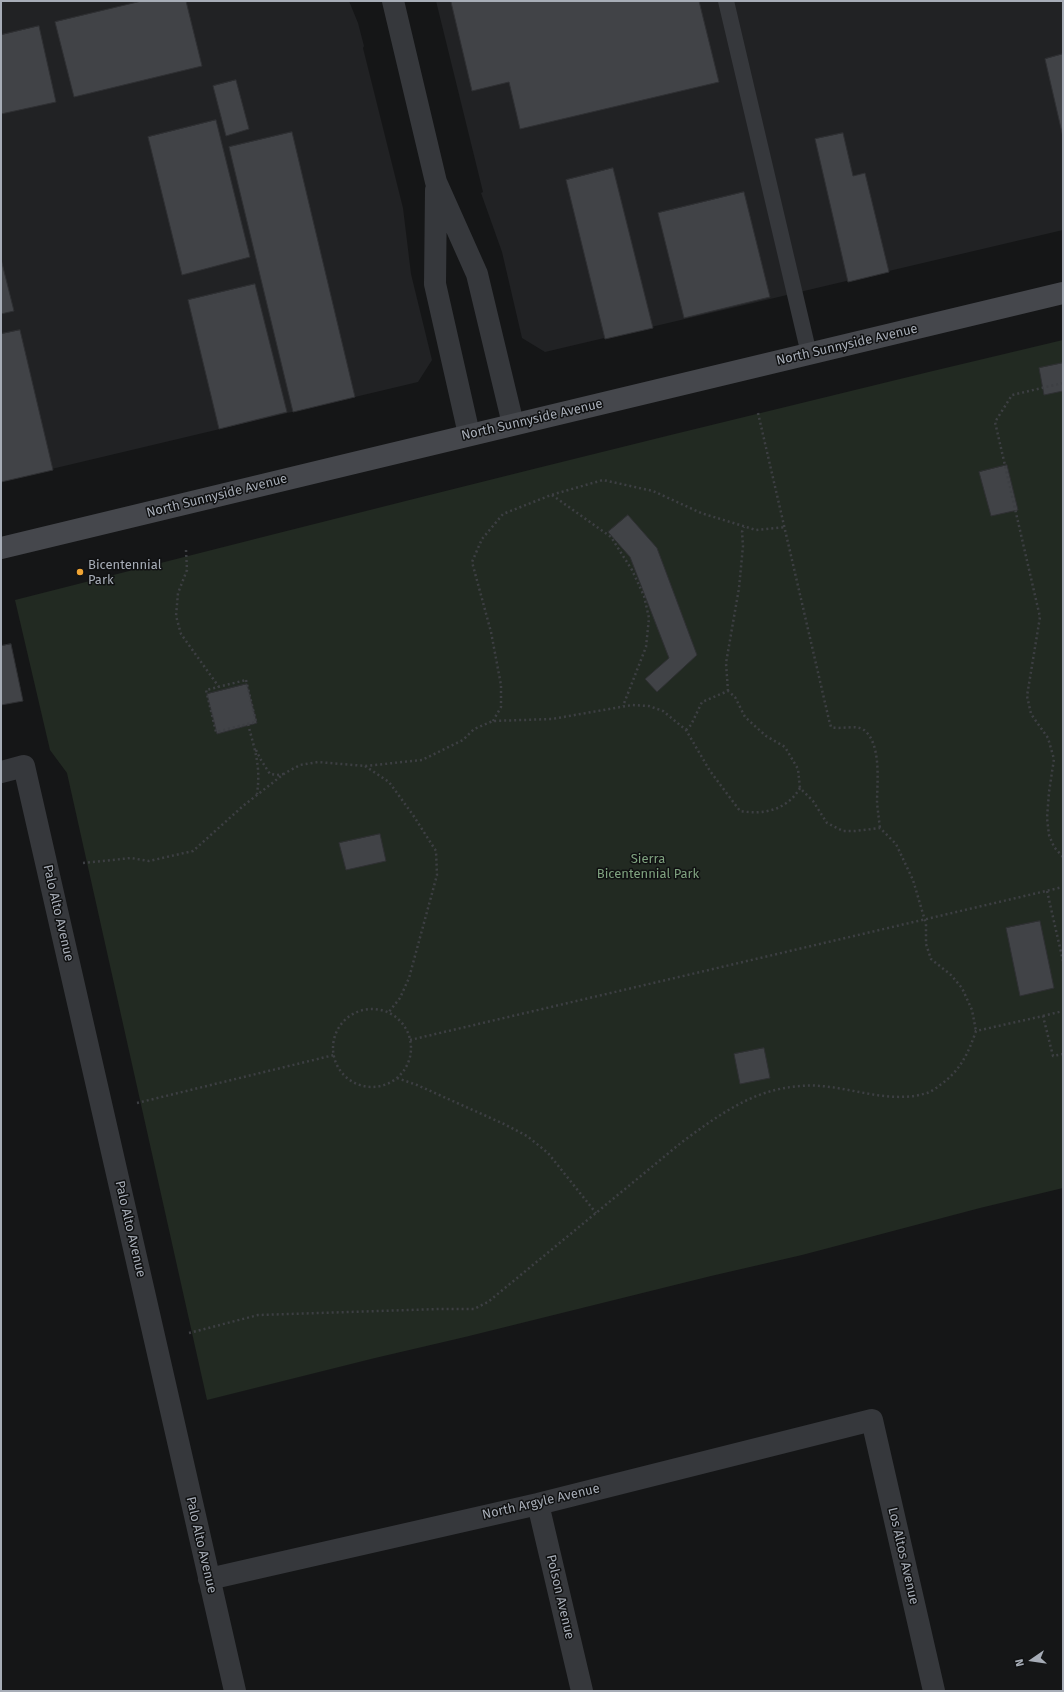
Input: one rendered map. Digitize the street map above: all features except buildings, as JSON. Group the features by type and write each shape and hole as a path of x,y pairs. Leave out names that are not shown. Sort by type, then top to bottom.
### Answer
{"main road":[{"name":"North Sunnyside Avenue","path":"1,548 469,434 1063,293"}],"street":[{"path":"393,1 436,182 476,274 513,424"},
{"path":"436,182 435,284 469,434"},
{"name":"Palo Alto Avenue","path":"1,772 24,766 235,1691"},
{"name":"North Argyle Avenue","path":"209,1579 538,1504 872,1420"},
{"name":"Los Altos Avenue","path":"872,1420 934,1691"},
{"name":"Polson Avenue","path":"538,1504 582,1691"}],"lane":[{"path":"726,1 809,354"}],"path":[{"path":"1063,383 1012,395 995,422 1040,617 1027,696 1031,714 1048,738 1054,759 1047,818 1049,835 1054,847 1063,856"},
{"path":"189,1333 258,1315 474,1309 488,1302 682,1142 713,1119 743,1101 771,1091 800,1086 827,1086 900,1098 928,1093 951,1078 969,1053 976,1031 972,1010 962,988 951,975 931,959 926,944 925,919 913,880 896,844 880,828 877,803 879,781 873,744 864,730 856,726 839,729 831,727 758,413"},
{"path":"493,722 501,707 501,685 491,632 472,562 482,539 503,514 551,495 603,480 653,490 701,513 744,527 756,530 785,527"},
{"path":"551,495 611,537 632,570 644,596 649,618 646,647 623,706"},
{"path":"83,863 131,858 150,861 193,851 243,806 285,774 300,765 318,762 365,766 422,760 463,740 474,729 493,722 552,719 632,704 649,706 662,711 686,730 710,771 740,812 755,814 782,807 796,795 800,788 798,768 785,747 766,736 745,717 736,697 728,691 726,663 739,588 743,546 742,532 744,527"},
{"path":"186,550 187,570 178,593 176,616 181,634 219,687"},
{"path":"246,680 256,722 216,732 206,690 219,687 246,680"},
{"path":"686,730 702,702 728,691"},
{"path":"248,724 259,766 260,777 258,794"},
{"path":"253,743 270,774 285,774"},
{"path":"365,766 389,782 413,815 436,851 437,875 409,978 400,998 388,1013"},
{"path":"800,788 813,801 827,823 843,831 880,828"},
{"path":"410,1040 1063,887"},
{"path":"1047,891 1063,961"},
{"path":"365,1009 377,1009 398,1019 406,1029 410,1040 411,1051 404,1070 397,1078 385,1085 372,1087 359,1084 347,1078 338,1068 334,1055 333,1043 337,1031 344,1021 353,1014 365,1009"},
{"path":"976,1031 1063,1011"},
{"path":"1043,1016 1053,1056 1063,1054"},
{"path":"137,1103 334,1055"},
{"path":"397,1078 416,1084 527,1136 548,1153 596,1213"}],"shaded area":[{"path":"1,1 349,1 358,23 364,46 363,48 403,208 411,274 432,360 418,382 1,481"},
{"path":"436,1 1063,1 1063,230 545,352 522,338 502,252 481,193 483,192"}],"green space":[{"name":"Sierra Bicentennial Park","path":"1063,340 1063,1188 980,1208 802,1255 207,1400 67,773 50,750 15,600 801,403"}],"place":[{"name":"Bicentennial Park","path":"80,572"}]}
